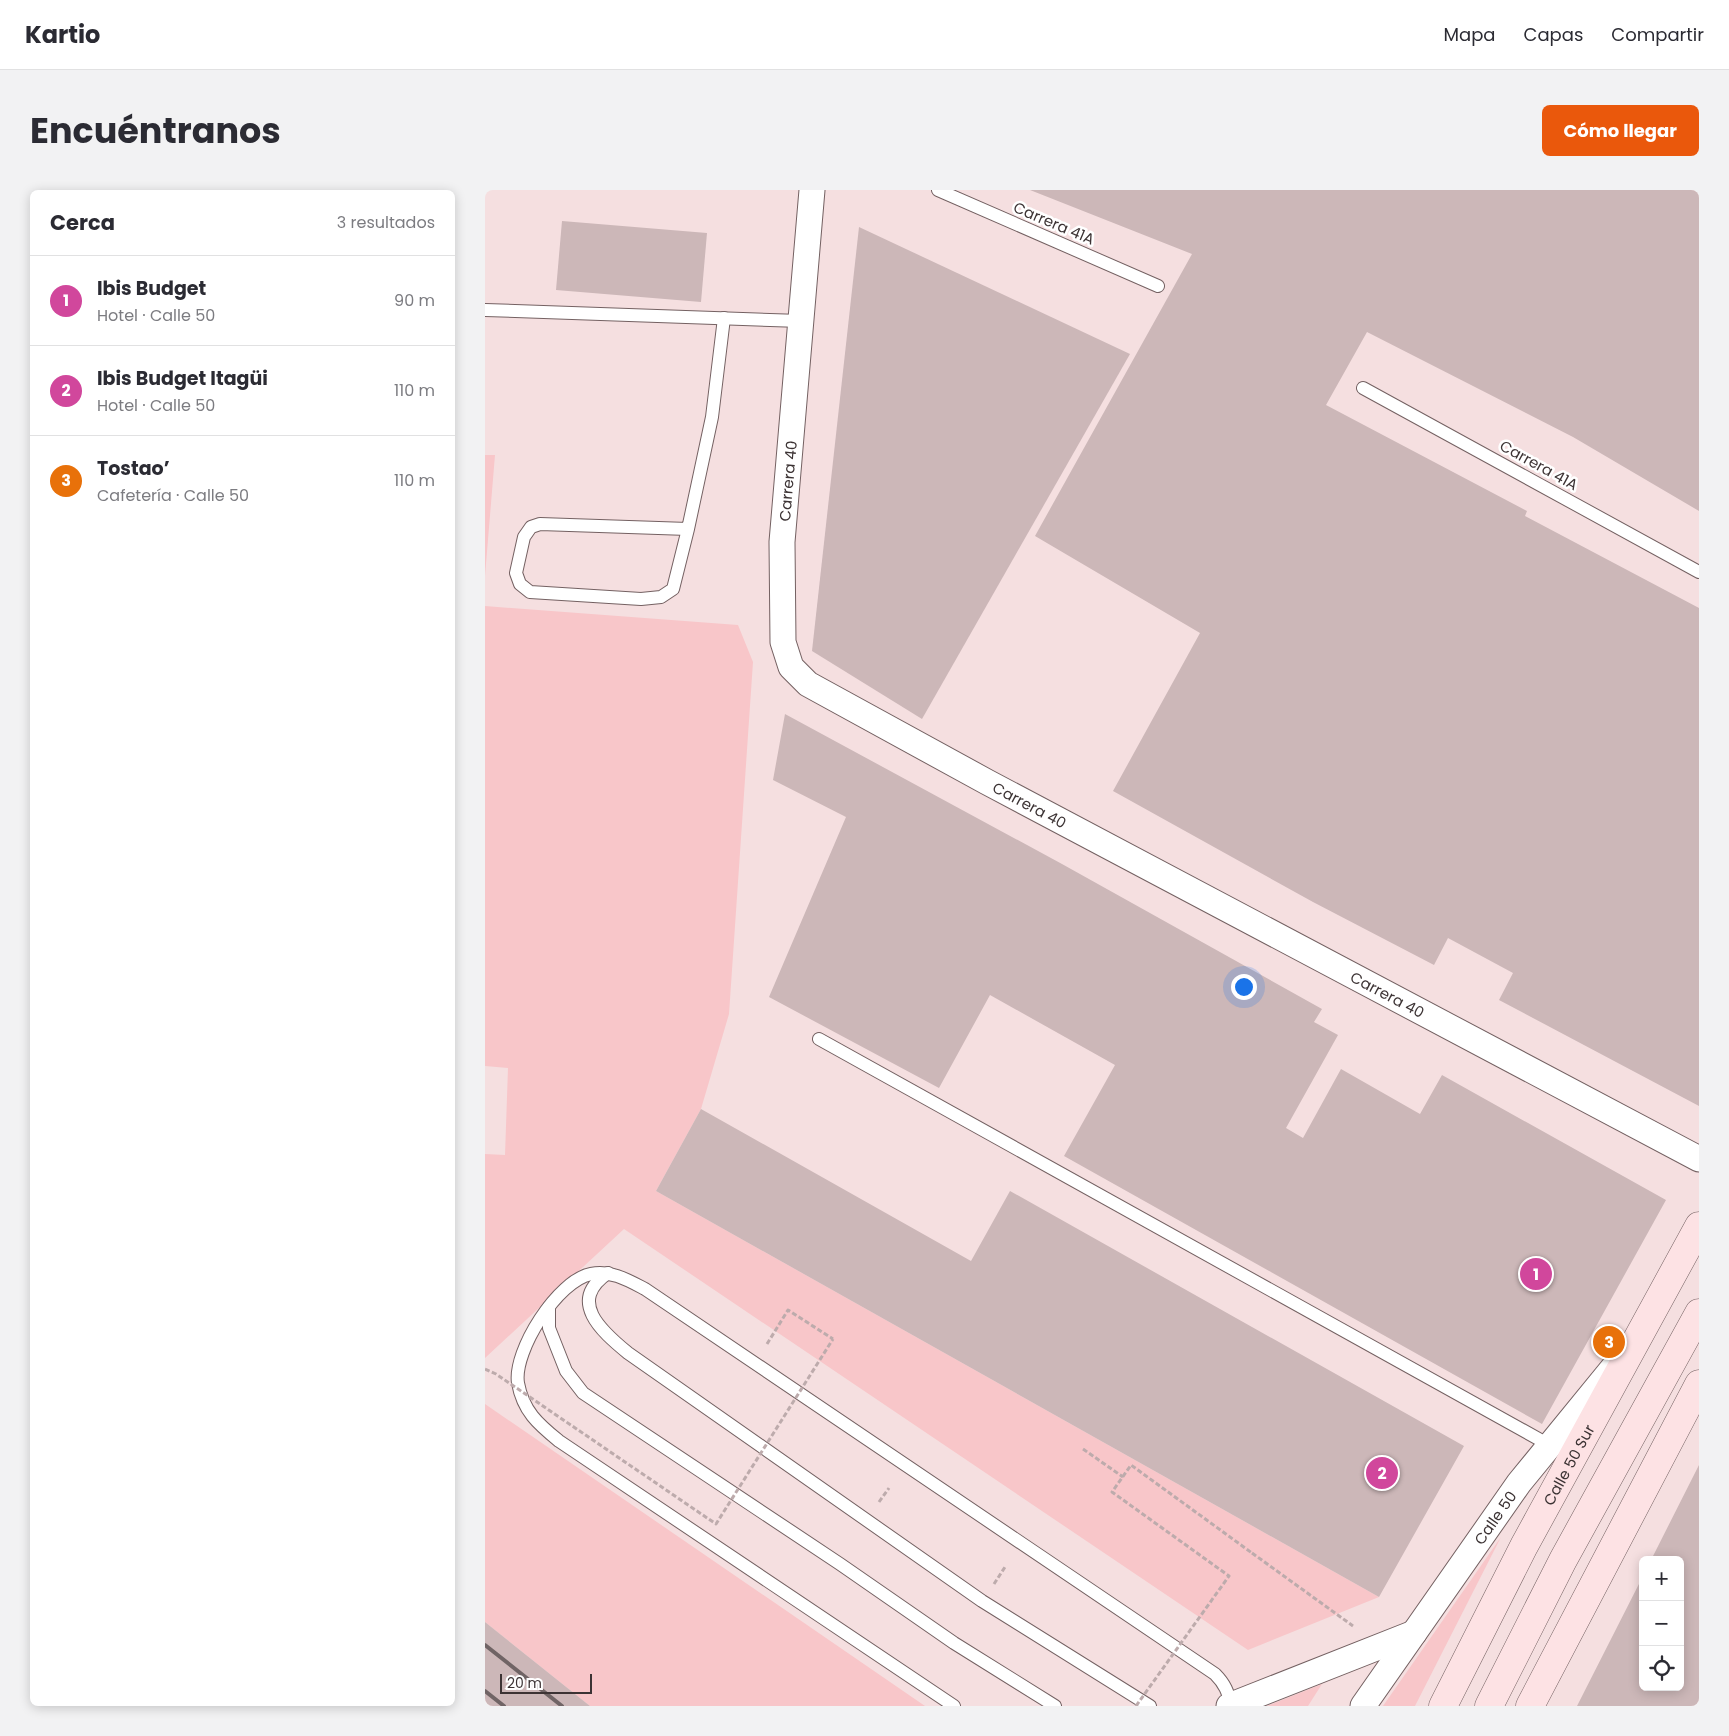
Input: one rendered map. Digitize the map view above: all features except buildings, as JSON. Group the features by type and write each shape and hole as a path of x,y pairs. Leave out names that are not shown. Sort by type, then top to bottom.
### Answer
{"street":[{"name":"Carrera 40","path":"812,190 782,542 783,642 791,666 808,684 987,782 1699,1159"},
{"name":"Calle 50 Sur","path":"1443,1706 1524,1546 1561,1452 1638,1337 1699,1226"},
{"path":"1489,1706 1563,1560 1699,1313"},
{"path":"1530,1706 1699,1384"},
{"name":"Calle 50","path":"1363,1706 1519,1483 1561,1452"},
{"path":"1230,1706 1414,1633"}],"lane":[{"name":"Carrera 41A","path":"937,190 1158,286"},
{"path":"485,310 801,321"},
{"path":"688,529 540,524 531,527 524,537 516,573 520,584 531,592 641,600 661,597 673,590 688,529 712,417 724,318"},
{"name":"Carrera 41A","path":"1363,388 1699,572"},
{"path":"819,1039 1561,1452"},
{"path":"608,1273 593,1286 589,1302 592,1317 615,1343 982,1601 1149,1706"},
{"path":"955,1706 559,1441 536,1422 527,1408 518,1382 519,1363 526,1344 559,1294 575,1281 589,1274 608,1273 626,1279 645,1289 1215,1674 1224,1682 1228,1691 1230,1706"},
{"path":"549,1307 549,1328 566,1371 583,1393 840,1564 954,1644 1055,1706"}],"path":[{"path":"485,1369 496,1374 716,1524 833,1339 788,1310 755,1364"},
{"path":"1083,1449 1123,1477"},
{"path":"1136,1706 1229,1576 1112,1492 1131,1465 1353,1626"},
{"path":"876,1507 889,1488"},
{"path":"994,1584 1005,1567"}],"shaded area":[{"path":"485,455 495,455 485,576"},
{"path":"485,606 738,625 753,662 729,1014 701,1109 656,1191 1379,1597 1248,1650 624,1229 485,1358 485,1154 505,1155 508,1068 485,1066"},
{"path":"485,1404 925,1706 590,1706 485,1622"},
{"path":"1501,1537 1415,1706 1383,1706"},
{"path":"1322,1684 1308,1706 1267,1706"}],"railway":[{"path":"485,1645 562,1706"},
{"path":"485,1691 504,1706"}],"place":[{"name":"Ibis Budget","path":"1536,1274"},
{"name":"Tostao’","path":"1609,1342"},
{"name":"Ibis Budget Itagüi","path":"1382,1473"}]}
